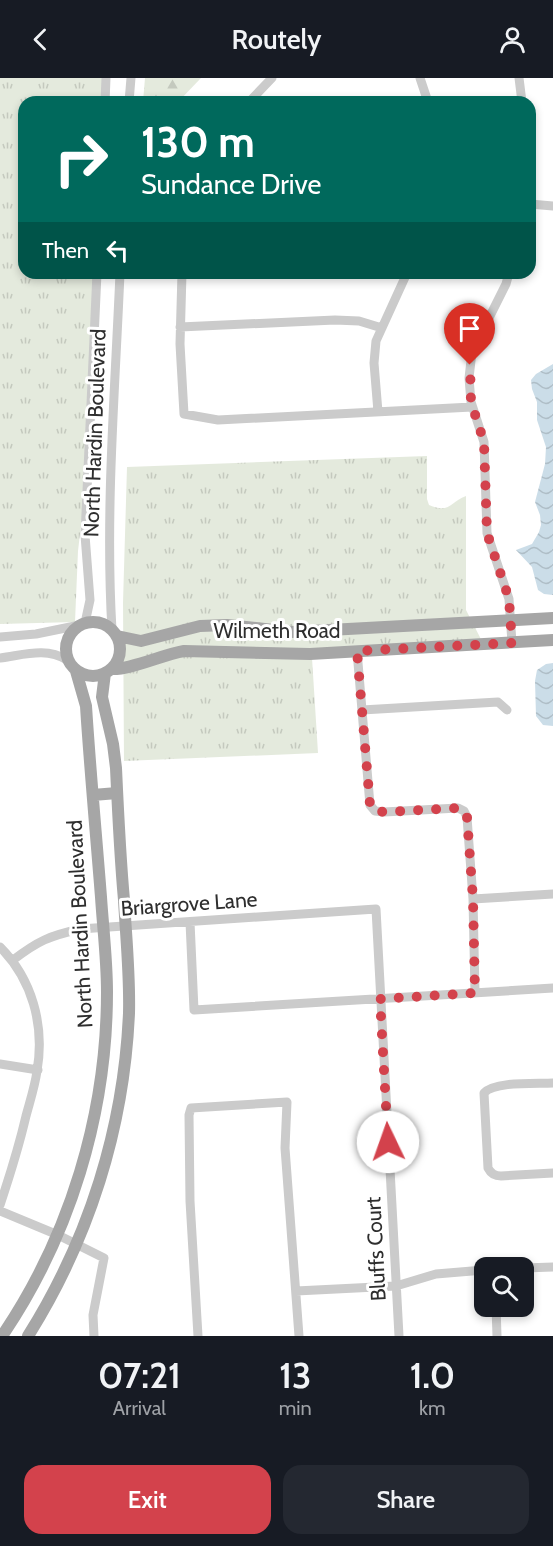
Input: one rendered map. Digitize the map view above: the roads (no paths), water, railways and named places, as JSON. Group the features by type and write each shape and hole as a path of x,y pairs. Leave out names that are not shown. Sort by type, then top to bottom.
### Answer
{"main road":[{"name":"Wilmeth Road","path":"114,633 141,641 200,626 227,625 292,632 553,618"},
{"path":"99,622 114,633 120,652 116,663 108,671 92,676 76,671 65,651 72,630 82,624 99,622"},
{"name":"Wilmeth Road","path":"108,671 127,668 184,651 283,654 553,640"},
{"name":"North Hardin Boulevard","path":"2,1336 31,1289 58,1235 84,1161 99,1092 107,1005 103,928 86,706 76,671"},
{"name":"North Hardin Boulevard","path":"28,1336 51,1297 77,1244 94,1200 105,1165 121,1092 129,1012 126,926 113,744 102,697 108,671"},
{"path":"93,795 117,793"}],"street":[{"path":"105,96 106,78"},
{"path":"130,96 131,78"},
{"path":"255,96 272,78"},
{"path":"420,78 426,96"},
{"path":"519,78 521,96"},
{"path":"536,205 553,206"},
{"name":"North Hardin Boulevard","path":"82,624 90,600 86,535 97,279"},
{"name":"North Hardin Boulevard","path":"114,633 109,606 120,279"},
{"path":"182,279 180,327 184,414 219,420 472,407"},
{"path":"378,412 374,363 376,341 404,279"},
{"path":"507,279 472,351 469,378 472,407 484,442 487,533 509,599 512,643"},
{"path":"180,327 336,320 359,321 382,328"},
{"path":"0,637 36,634 82,624"},
{"path":"357,651 370,805 375,811 458,808 464,811 467,817 473,899 475,993"},
{"path":"0,658 45,652 68,660"},
{"path":"362,710 498,702 507,710"},
{"path":"473,899 553,894"},
{"name":"Briargrove Lane","path":"13,960 37,942 59,933 80,929 375,909"},
{"name":"Bluffs Court","path":"375,909 399,1336"},
{"path":"190,922 194,1010 553,988"},
{"path":"0,947 13,960 27,985 37,1010 39,1037 38,1070 14,1166 0,1205"},
{"path":"0,1064 38,1070"},
{"path":"553,1083 497,1086 487,1089 484,1093 490,1171 495,1176 553,1173"},
{"path":"198,1336 190,1201 189,1115 191,1108 287,1102 285,1148 299,1336"},
{"path":"0,1211 58,1235 104,1258 93,1315 94,1336"},
{"path":"534,1268 553,1267"},
{"path":"296,1290 396,1286 436,1274 474,1271"},
{"path":"496,1317 497,1336"}],"water":[{"path":"553,364 553,595 544,594 538,590 532,567 516,550 532,544 541,525 535,502 545,464 546,447 537,420 537,402 531,380 536,374"},
{"path":"553,663 553,726 543,725 536,716 535,681 537,670 546,664"}]}
